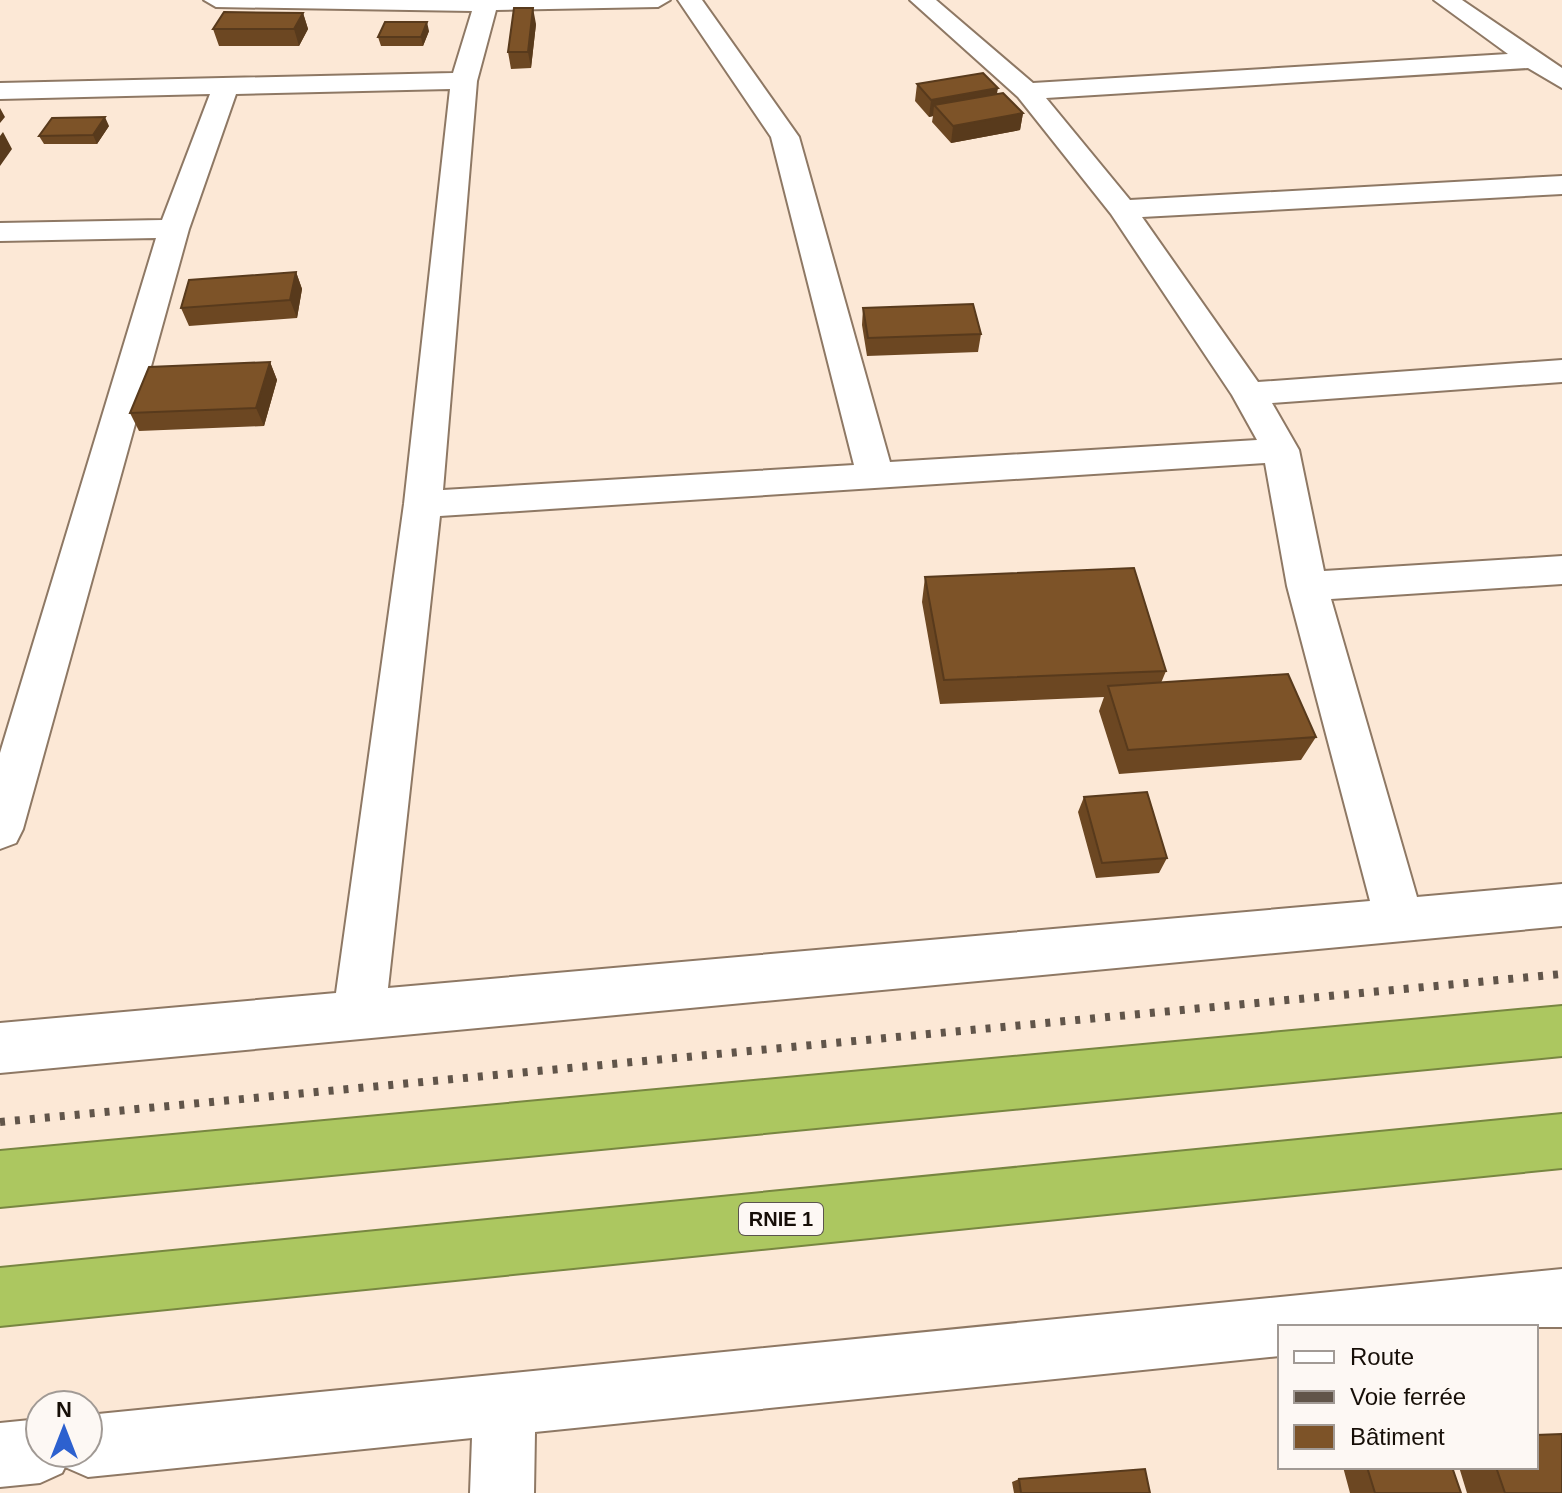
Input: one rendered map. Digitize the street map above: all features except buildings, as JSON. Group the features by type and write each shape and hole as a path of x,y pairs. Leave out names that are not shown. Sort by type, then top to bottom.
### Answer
{"highway":[{"path":"0,1179 1562,1031"},
{"name":"RNIE 1","path":"0,1297 1562,1141"}],"street":[{"path":"216,0 658,0"},
{"path":"690,0 785,137 875,475"},
{"path":"922,0 1027,91 1122,209 1249,394 1281,450 1307,586 1399,920"},
{"path":"1446,0 1562,80"},
{"path":"359,1014 423,504 464,81 486,2"},
{"path":"1027,91 1536,60"},
{"path":"0,91 464,81"},
{"path":"0,829 174,229 225,88"},
{"path":"1122,209 1562,185"},
{"path":"0,232 174,229"},
{"path":"1249,394 1562,371"},
{"path":"423,504 1281,450"},
{"path":"1307,586 1562,570"},
{"path":"0,1048 1562,905"},
{"path":"1288,1325 1562,1298"},
{"path":"104,1444 1278,1326"},
{"path":"502,1493 505,1402"},
{"path":"0,1455 24,1453"}],"railway":[{"path":"0,1122 1562,974"}]}
